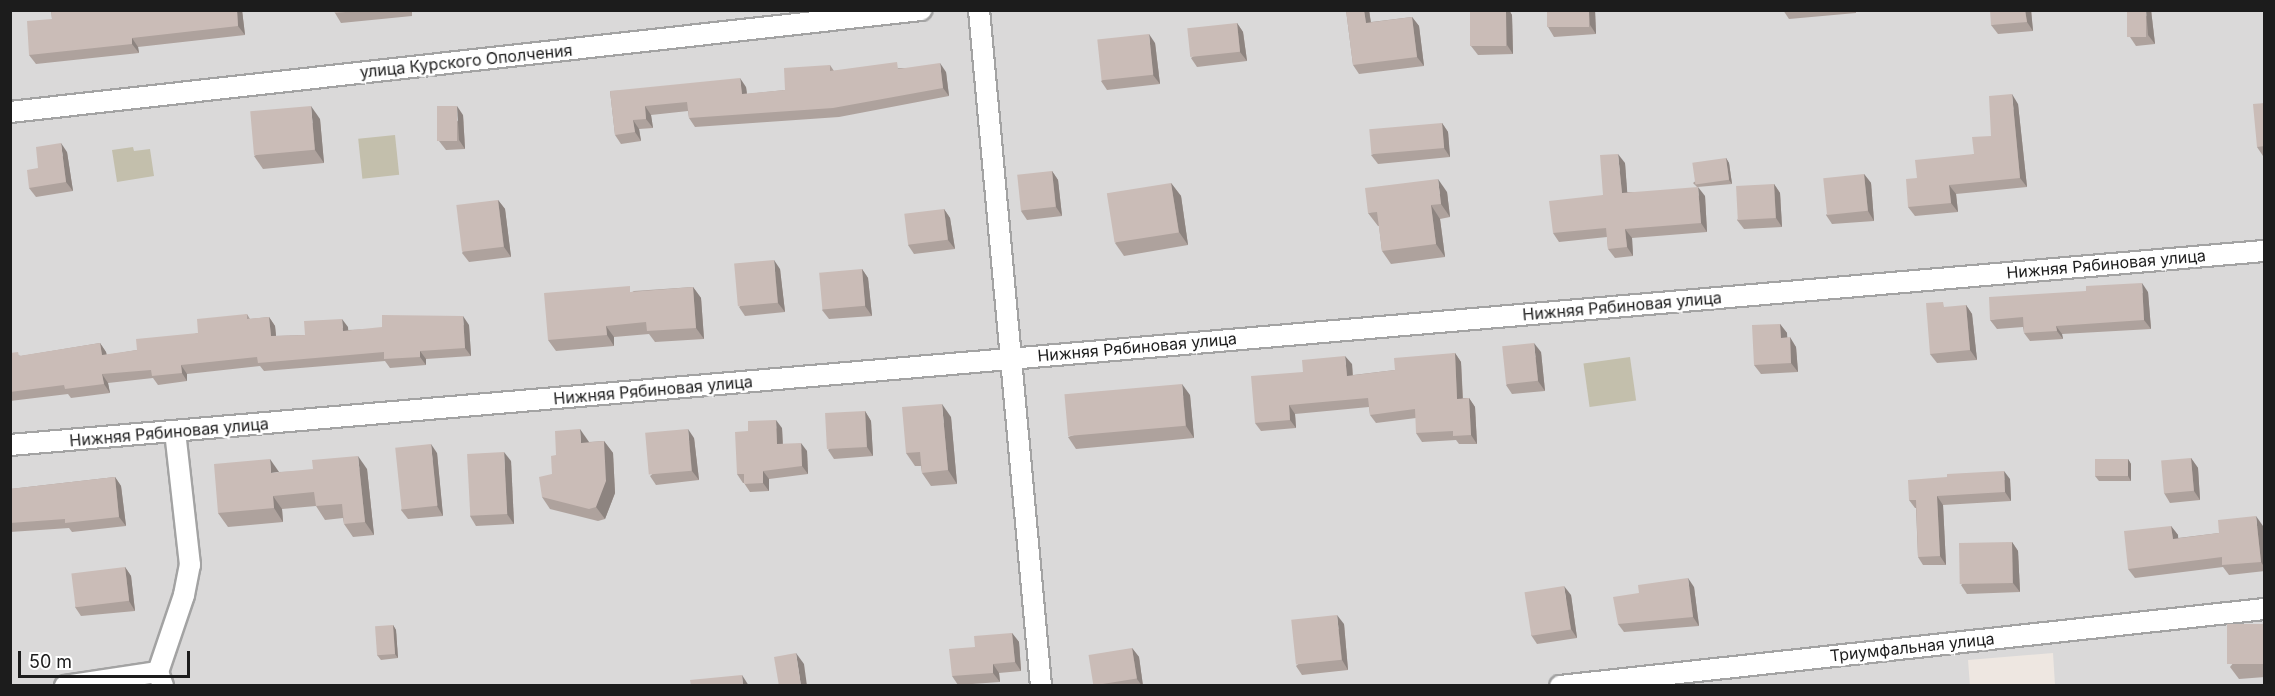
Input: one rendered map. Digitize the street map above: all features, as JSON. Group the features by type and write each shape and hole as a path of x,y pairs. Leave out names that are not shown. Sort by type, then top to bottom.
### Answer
{"street":[{"name":"улица Курского Ополчения","path":"10,112 921,10"},
{"path":"979,10 1014,358 1041,686"},
{"name":"Нижняя Рябиновая улица","path":"10,445 2265,251"},
{"path":"65,686 160,679 184,595 190,565 175,432"},
{"name":"Триумфальная улица","path":"1560,686 2265,609"}],"shaded area":[{"path":"10,11 2264,11 2264,685 2055,685 2053,653 1968,660 1970,686 11,685"},
{"path":"395,135 399,175 362,179 358,139"},
{"path":"133,147 134,151 150,149 154,176 117,182 112,150"},
{"path":"1630,357 1636,401 1590,407 1583,364"}],"building":[{"path":"51,10 237,10 238,26 132,38 132,44 29,55 27,21 52,19"},
{"path":"334,10 367,10 335,13"},
{"path":"1346,10 1364,10 1366,23 1412,17 1417,57 1353,65"},
{"path":"1470,10 1506,10 1506,46 1470,46"},
{"path":"1547,10 1589,10 1589,27 1547,27"},
{"path":"1990,10 2025,10 2027,22 1991,25"},
{"path":"2127,10 2146,10 2146,37 2127,37"},
{"path":"1237,23 1240,52 1190,57 1187,28"},
{"path":"1149,34 1153,75 1102,80 1097,39"},
{"path":"897,62 898,69 940,63 943,88 833,108 689,118 687,102 645,106 646,119 633,120 635,132 615,135 610,91 740,78 742,94 785,90 784,68 830,65 830,71"},
{"path":"2012,94 2020,178 1949,185 1951,203 1908,207 1906,179 1917,178 1915,160 1974,154 1972,137 1991,136 1989,96"},
{"path":"2265,103 2265,146 2257,147 2253,104"},
{"path":"311,106 315,150 254,155 250,111"},
{"path":"437,106 457,106 457,141 437,141"},
{"path":"1442,123 1444,148 1371,154 1369,129"},
{"path":"61,143 66,182 29,188 27,170 38,168 36,147"},
{"path":"1618,154 1622,193 1698,187 1701,223 1625,229 1627,247 1608,249 1606,228 1553,233 1549,201 1603,195 1600,155"},
{"path":"1726,158 1729,180 1695,185 1692,163"},
{"path":"1052,171 1056,207 1021,210 1017,175"},
{"path":"1864,174 1868,211 1827,215 1823,178"},
{"path":"1438,179 1441,204 1431,205 1436,244 1382,251 1377,212 1368,213 1365,188"},
{"path":"1171,183 1179,232 1115,243 1107,193"},
{"path":"1774,184 1776,218 1738,220 1736,186"},
{"path":"498,200 504,247 462,252 456,205"},
{"path":"944,209 948,240 908,245 904,214"},
{"path":"774,260 778,303 738,306 734,263"},
{"path":"862,269 865,306 822,310 819,273"},
{"path":"2142,283 2144,320 2056,326 2057,331 2024,333 2023,317 1990,320 1989,297 2086,291 2086,286"},
{"path":"630,286 630,292 693,287 696,328 647,331 646,322 606,326 607,335 548,340 544,293"},
{"path":"1943,302 1944,307 1966,305 1970,350 1930,354 1926,303"},
{"path":"247,314 247,319 269,317 271,336 305,335 304,321 342,319 343,331 382,327 382,315 463,316 465,348 420,351 420,357 384,359 384,352 258,363 257,357 181,365 182,373 152,376 151,370 102,374 104,384 65,389 64,385 10,392 10,353 18,352 19,356 100,343 102,355 137,350 136,339 198,333 197,319"},
{"path":"1780,324 1781,338 1790,337 1791,363 1754,365 1752,325"},
{"path":"1534,343 1538,381 1506,384 1502,346"},
{"path":"1455,353 1457,399 1469,398 1471,435 1453,436 1453,431 1416,433 1415,409 1370,415 1368,398 1289,405 1290,420 1255,423 1251,376 1303,372 1302,360 1345,356 1347,376 1395,370 1394,358"},
{"path":"1182,384 1186,426 1068,436 1064,394"},
{"path":"942,404 948,470 922,473 920,452 906,453 902,407"},
{"path":"865,411 867,447 827,449 825,413"},
{"path":"776,420 777,444 801,443 802,466 763,471 763,483 744,484 744,474 737,474 735,432 748,431 748,421"},
{"path":"580,429 581,443 604,441 606,481 596,507 589,509 542,497 539,477 552,474 551,456 556,455 555,431"},
{"path":"688,429 692,471 649,475 645,433"},
{"path":"431,444 437,506 402,509 395,448"},
{"path":"504,452 507,514 470,516 467,454"},
{"path":"358,456 365,522 344,524 342,504 316,506 314,492 273,496 274,508 218,513 214,464 270,459 271,473 313,469 312,460"},
{"path":"2191,458 2194,491 2164,493 2161,461"},
{"path":"2095,459 2128,459 2128,476 2095,476"},
{"path":"2004,471 2005,492 1937,496 1940,556 1918,557 1916,500 1909,500 1908,480 1947,477 1947,474"},
{"path":"115,477 119,517 65,523 65,519 10,523 10,489"},
{"path":"2256,516 2261,562 2222,565 2222,557 2128,569 2124,531 2171,526 2173,539 2219,533 2218,520"},
{"path":"2012,542 2013,583 1960,584 1959,543"},
{"path":"125,567 129,601 76,607 71,574"},
{"path":"1688,578 1693,617 1618,624 1613,597 1639,593 1638,585"},
{"path":"1564,586 1571,629 1531,636 1524,592"},
{"path":"1337,615 1342,660 1296,665 1291,620"},
{"path":"2227,624 2264,624 2264,664 2227,664"},
{"path":"393,625 395,654 377,655 375,626"},
{"path":"1012,633 1015,662 993,664 993,673 952,676 949,649 975,647 974,636"},
{"path":"1132,648 1137,679 1093,686 1089,655"},
{"path":"796,653 801,686 779,686 774,657"},
{"path":"742,675 743,686 691,686 690,680"}]}
